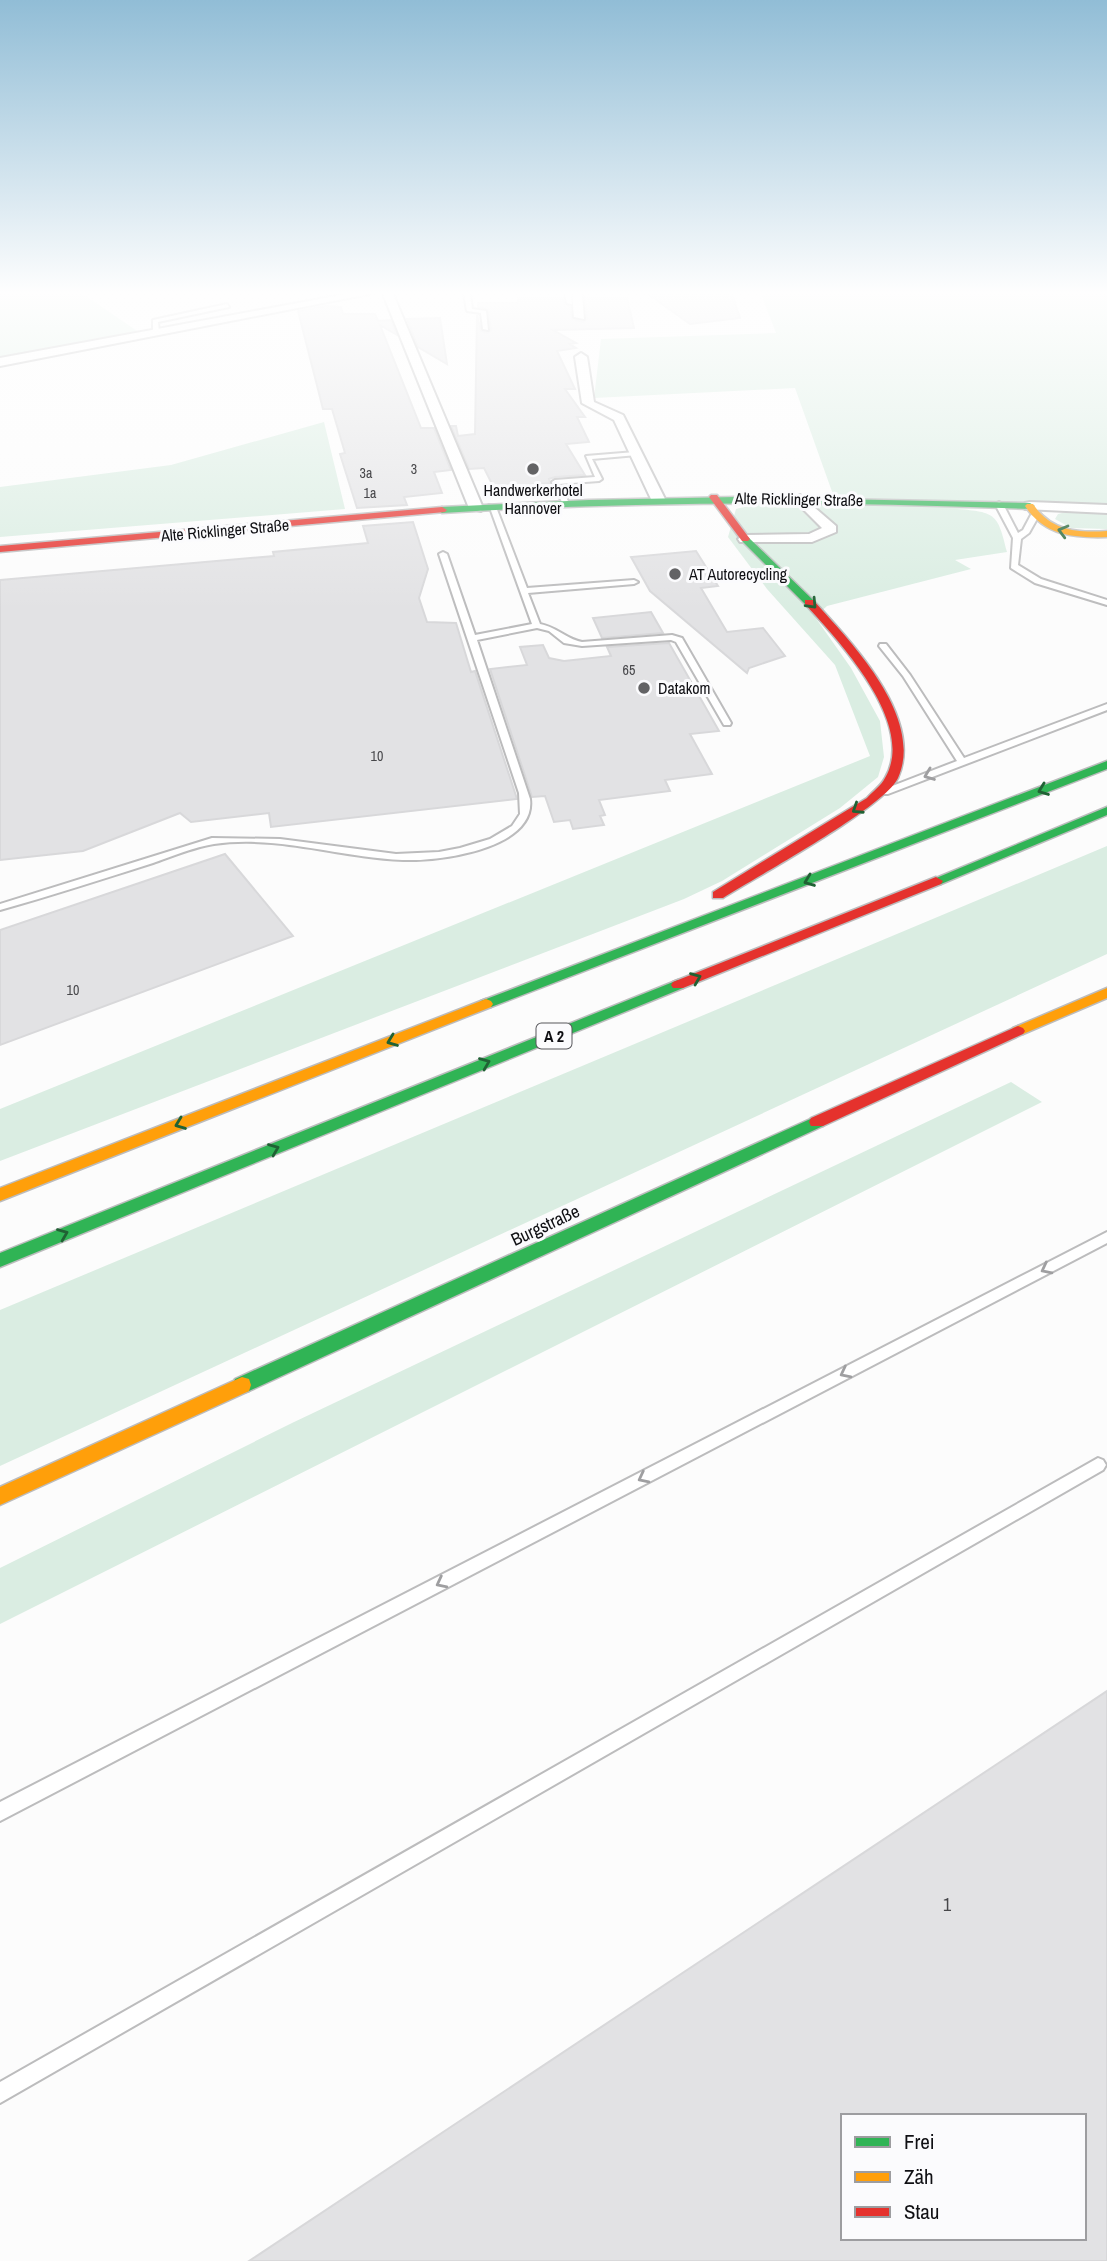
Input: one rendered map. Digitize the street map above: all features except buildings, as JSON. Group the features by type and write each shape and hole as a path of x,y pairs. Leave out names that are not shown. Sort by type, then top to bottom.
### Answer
{"main road":[{"name":"Alte Ricklinger Straße","path":"0,549 484,508 658,499 714,497 999,504 1032,511"},
{"path":"501,998 738,885 883,793 901,752 895,722 884,698 844,639 746,539 714,497"},
{"path":"1032,511 1066,533 1107,534"},
{"path":"0,1195 501,998 1107,765"},
{"name":"A 2","path":"0,1260 1107,811"},
{"name":"Burgstraße","path":"0,1496 999,1039 1107,993"}],"street":[{"path":"435,400 484,508"},
{"path":"587,400 593,409 615,414 658,499"},
{"path":"746,539 812,538 831,529 800,499"},
{"name":"Alte Ricklinger Straße","path":"1032,511 1107,509"}],"lane":[{"path":"565,503 555,482 599,479 588,457 635,454"},
{"path":"999,504 1017,538 1014,566 1038,581 1107,603"},
{"path":"484,508 524,590 537,626"},
{"path":"1017,538 1026,531 1032,511"},
{"path":"0,908 212,841 242,839 304,844 365,855 409,859 436,857 499,839 519,826 526,814 526,805 474,638 443,554"},
{"path":"524,590 634,582"},
{"path":"474,638 537,626 552,629 573,643 662,638 678,640 727,723"},
{"path":"883,646 906,675 962,762"},
{"path":"883,793 1107,707"},
{"path":"0,1812 1107,1237"},
{"path":"0,2093 1098,1465"}],"green space":[{"path":"799,400 1107,400 1107,506 957,509 993,517 998,522 1007,552 955,560 971,569 827,606 815,617 851,668 880,721 884,757 878,777 840,808 722,881 684,899 0,1161 0,1109 870,756 835,665 767,589 728,537 736,509 759,503 835,500"},
{"path":"324,422 345,509 0,537 0,487 171,465"},
{"path":"1058,514 1107,514 1107,529 1071,528 1055,519"},
{"path":"1107,846 1107,954 0,1466 0,1310"},
{"path":"1011,1082 1042,1102 0,1624 0,1568 292,1423"}],"traffic: fast":[{"path":"442,510 736,500 1030,506"},
{"path":"745,539 809,602"},
{"path":"486,1004 1107,765"},
{"path":"936,881 1107,811"},
{"path":"0,1260 678,985"},
{"path":"242,1385 817,1122"}],"traffic: slow":[{"path":"1030,506 1044,523 1063,532 1107,534"},
{"path":"1018,1031 1107,993"},
{"path":"0,1195 486,1004"},
{"path":"0,1496 242,1385"}],"traffic: jam":[{"path":"714,497 745,539"},
{"path":"0,549 442,510"},
{"path":"718,895 871,801 891,779 898,754 895,726 883,698 846,644 809,602"},
{"path":"678,985 936,881"},
{"path":"817,1122 1018,1031"}],"place":[{"name":"Handwerkerhotel Hannover","path":"533,469"},
{"name":"AT Autorecycling","path":"675,574"},
{"name":"Datakom","path":"644,688"}]}
